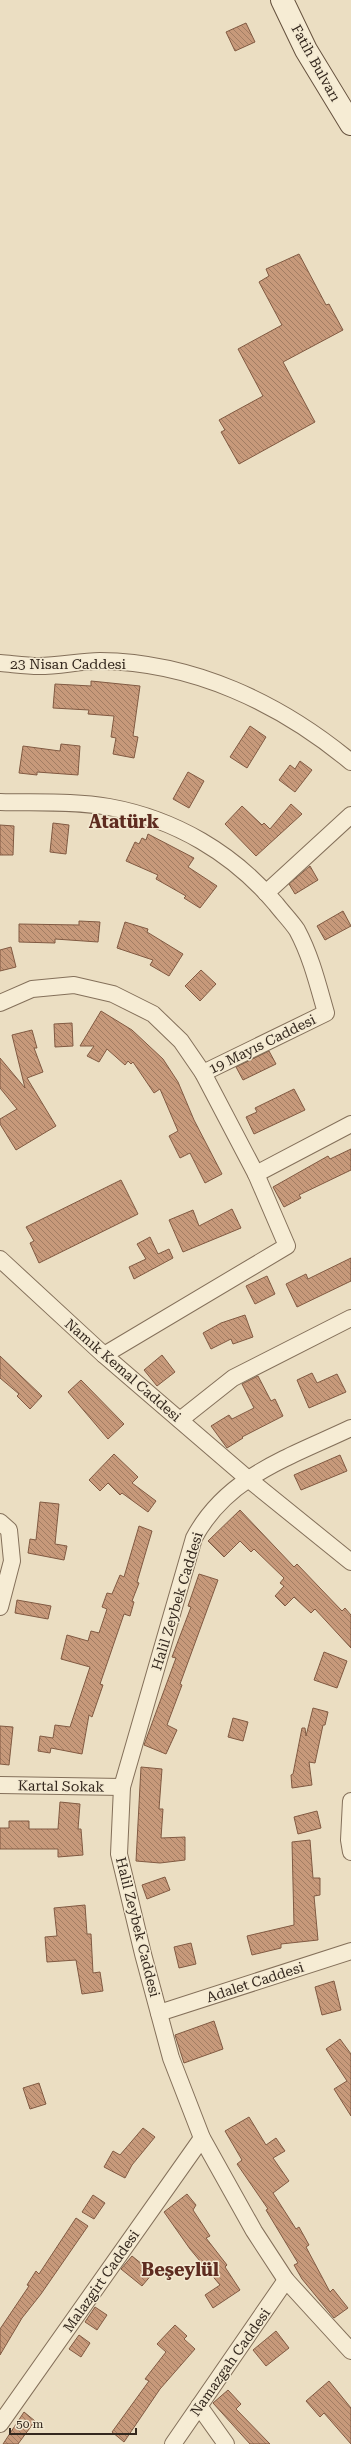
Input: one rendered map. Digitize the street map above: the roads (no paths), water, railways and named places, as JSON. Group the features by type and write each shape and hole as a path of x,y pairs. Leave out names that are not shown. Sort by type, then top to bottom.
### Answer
{"street":[{"name":"Fatih Bulvarı","path":"282,0 306,50 351,124"},
{"name":"23 Nisan Caddesi","path":"0,663 40,666 100,661 159,666 223,684 286,715 351,762"},
{"name":"19 Mayıs Caddesi","path":"0,802 108,807 152,817 193,835 233,861 266,893 296,929 314,970 326,1013 203,1074"},
{"path":"266,893 351,815"},
{"path":"0,1003 32,989 74,985 113,994 153,1014 181,1041 203,1074 256,1174 286,1246 104,1355"},
{"path":"256,1174 351,1124"},
{"name":"Namık Kemal Caddesi","path":"0,1259 104,1355 248,1478 351,1562"},
{"path":"180,1420 233,1378 351,1318"},
{"name":"Halil Zeybek Caddesi","path":"351,1428 248,1478 216,1505 203,1522 194,1538 122,1787 119,1854 171,2058 202,2138 254,2231 286,2280 351,2351"},
{"path":"0,1522 9,1530 12,1561 0,1607"},
{"name":"Kartal Sokak","path":"0,1784 122,1787"},
{"path":"351,1801 351,1852"},
{"name":"Adalet Caddesi","path":"159,2013 351,1951"},
{"name":"Malazgirt Caddesi","path":"0,2424 202,2138"},
{"name":"Namazgah Caddesi","path":"173,2444 286,2280"},
{"path":"199,2406 226,2444"}],"district":[{"name":"Atatürk","path":"124,822"},
{"name":"Beşeylül","path":"180,2270"}]}
